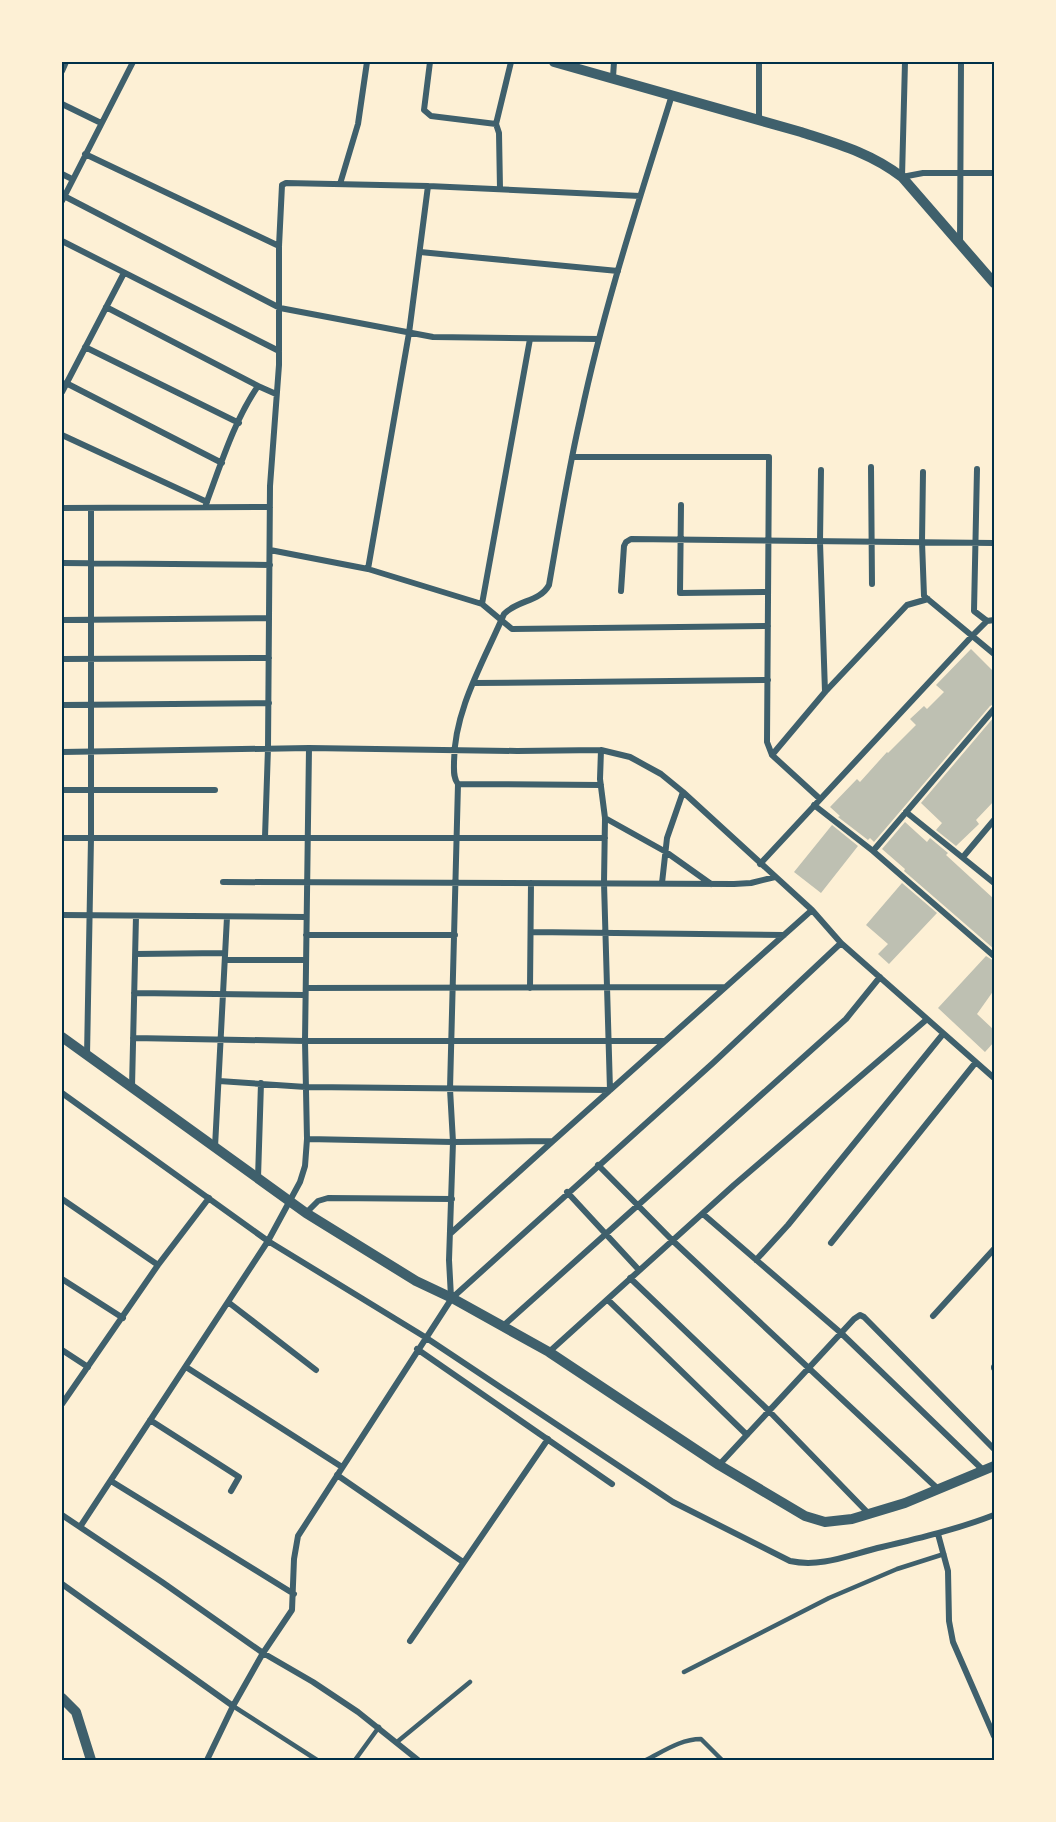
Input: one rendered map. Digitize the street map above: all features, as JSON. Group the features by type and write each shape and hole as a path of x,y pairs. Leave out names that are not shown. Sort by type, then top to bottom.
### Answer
{"street":[{"path":"62,71 66,62"},
{"path":"133,62 63,198 280,308 433,337 599,339"},
{"path":"340,184 358,124 367,62"},
{"path":"430,62 424,106 426,114 496,124"},
{"path":"500,189 499,133 496,124 511,62"},
{"path":"554,62 801,132 883,162 902,177 994,283"},
{"path":"613,77 614,62"},
{"path":"759,62 759,121"},
{"path":"902,177 905,62"},
{"path":"960,244 962,62"},
{"path":"452,1298 449,1260 453,1142 450,1089 458,784 454,776 454,750 461,718 474,682 504,614 513,605 542,595 549,585 572,457 599,339 672,95"},
{"path":"62,104 101,123"},
{"path":"85,154 279,246"},
{"path":"902,177 923,173 994,173"},
{"path":"62,174 72,179"},
{"path":"265,837 271,452 279,351 279,246 282,185 286,183 428,186 640,196"},
{"path":"368,569 409,333 428,186"},
{"path":"62,241 279,351"},
{"path":"420,252 618,271"},
{"path":"62,392 124,273"},
{"path":"106,307 276,394"},
{"path":"482,604 530,339"},
{"path":"85,347 239,423"},
{"path":"66,383 222,463"},
{"path":"206,505 239,423 258,386"},
{"path":"62,435 206,505"},
{"path":"572,457 769,457 767,741 772,754 819,798"},
{"path":"871,468 872,584"},
{"path":"760,864 973,635 991,620 974,611 977,469"},
{"path":"821,470 820,542 825,692"},
{"path":"923,472 924,596 994,654"},
{"path":"62,508 206,505 270,507"},
{"path":"681,505 680,592 768,592"},
{"path":"87,1056 91,838 91,508"},
{"path":"621,591 626,542 631,539 994,543"},
{"path":"270,550 368,569 482,604 512,628 768,626"},
{"path":"62,563 270,565"},
{"path":"772,754 825,692 907,605 928,599"},
{"path":"62,620 269,618"},
{"path":"62,659 269,658"},
{"path":"474,682 768,680"},
{"path":"62,705 268,703"},
{"path":"873,851 994,709"},
{"path":"62,752 268,748 601,750 630,757 661,774 684,792 812,910 841,943 994,1078"},
{"path":"80,1527 268,1241 300,1182 305,1166 309,748"},
{"path":"601,750 599,765 605,818 604,883 610,1090"},
{"path":"458,784 600,785"},
{"path":"62,790 215,790"},
{"path":"662,883 667,838 684,792"},
{"path":"814,805 873,851 994,956"},
{"path":"906,812 994,883"},
{"path":"605,818 666,852 711,884"},
{"path":"963,857 994,820"},
{"path":"62,838 605,838"},
{"path":"223,882 751,884 776,878"},
{"path":"530,988 531,883"},
{"path":"451,1233 812,910"},
{"path":"62,915 306,917"},
{"path":"132,1088 136,916"},
{"path":"215,1148 227,917"},
{"path":"531,932 784,935"},
{"path":"306,935 455,935"},
{"path":"207,1761 233,1706 263,1653 292,1610 294,1559 298,1536 452,1298 567,1192 713,1063 841,943"},
{"path":"135,954 306,960"},
{"path":"503,1326 846,1019 880,977"},
{"path":"134,993 725,987"},
{"path":"549,1352 639,1270 926,1020"},
{"path":"756,1260 788,1226 943,1034"},
{"path":"62,1037 306,1213 416,1281 452,1298 549,1352 719,1465 805,1516 815,1520 836,1522 869,1514 905,1503 989,1469 841,1333 703,1214"},
{"path":"133,1038 305,1041 665,1041"},
{"path":"831,1243 976,1062"},
{"path":"219,1081 306,1088 610,1090"},
{"path":"258,1178 261,1083"},
{"path":"62,1094 268,1241 425,1337 673,1502 790,1561 806,1564 830,1562 938,1534 994,1515"},
{"path":"307,1139 453,1142 554,1141"},
{"path":"598,1165 673,1241 938,1489"},
{"path":"567,1192 639,1270"},
{"path":"62,1404 158,1265 208,1198"},
{"path":"306,1213 318,1201 328,1198 452,1199"},
{"path":"62,1199 158,1265"},
{"path":"933,1316 994,1249"},
{"path":"630,1278 768,1410 869,1514"},
{"path":"62,1279 123,1318"},
{"path":"608,1300 747,1435"},
{"path":"228,1302 316,1370"},
{"path":"719,1465 857,1316 864,1317 994,1449"},
{"path":"417,1349 612,1484"},
{"path":"62,1350 88,1367"},
{"path":"186,1367 342,1467"},
{"path":"150,1420 240,1478 231,1491"},
{"path":"410,1641 548,1439"},
{"path":"337,1475 463,1562"},
{"path":"111,1481 294,1594"},
{"path":"62,1515 263,1653 314,1682 379,1727 418,1761"},
{"path":"938,1534 948,1571 949,1621 953,1642 994,1736"},
{"path":"62,1584 233,1706"},
{"path":"62,1698 76,1712 91,1761"}],"lane":[{"path":"684,1672 829,1598 897,1569 944,1554"},
{"path":"397,1742 470,1682"},
{"path":"233,1706 317,1761"},
{"path":"355,1761 379,1727"},
{"path":"646,1761 681,1742 701,1739 722,1761"}],"building":[{"path":"971,649 994,672 994,704 874,842 870,838 868,840 838,817 840,816 830,807 857,779 860,782 916,725 910,719 924,706 927,709 944,692 936,685"},
{"path":"994,717 994,801 976,820 979,824 956,846 936,830 942,823 921,803"},
{"path":"905,822 927,842 930,838 948,853 946,855 994,899 994,949 882,849"},
{"path":"832,825 858,846 821,893 794,872"},
{"path":"902,883 937,913 889,964 878,954 888,944 866,925"},
{"path":"986,956 994,961 994,990 977,1014 994,1030 994,1042 985,1052 938,1008"}]}
